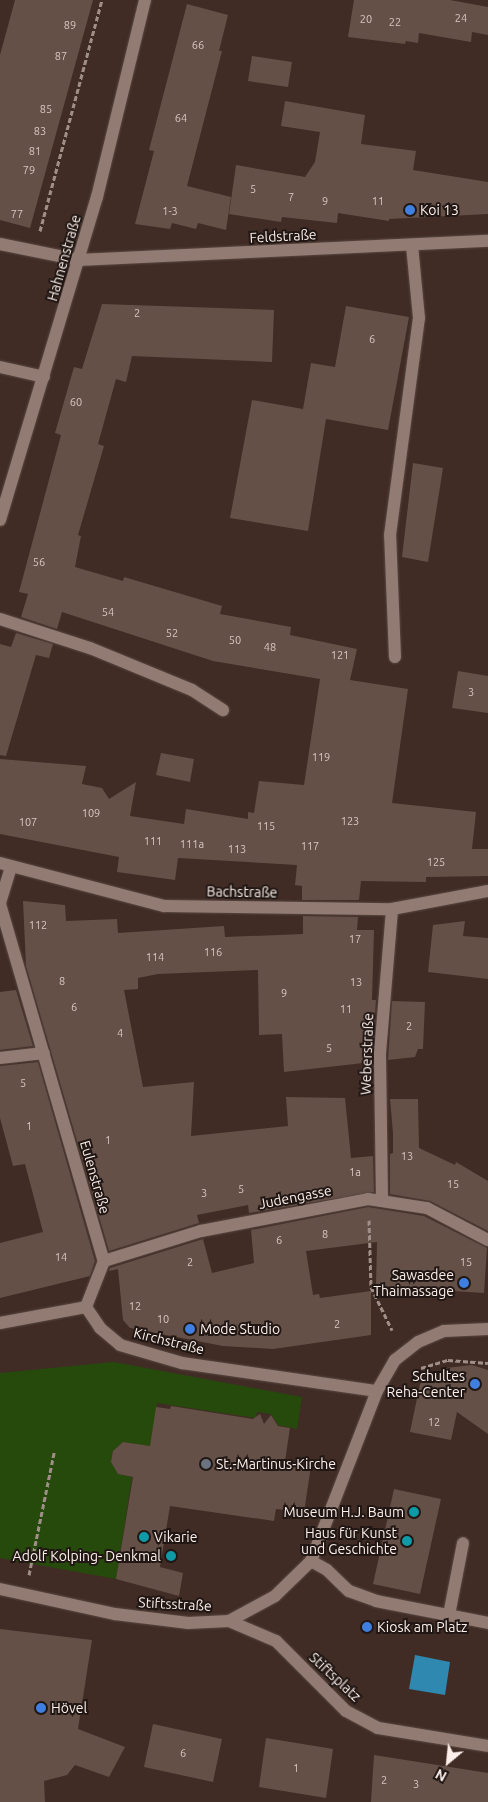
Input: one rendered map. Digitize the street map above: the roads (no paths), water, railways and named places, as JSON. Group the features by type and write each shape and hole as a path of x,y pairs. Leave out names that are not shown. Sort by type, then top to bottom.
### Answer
{"street":[{"name":"Hahnenstraße","path":"0,520 79,260 144,0"},
{"name":"Feldstraße","path":"0,244 79,260 488,241"},
{"path":"395,657 390,535 419,318 412,245"},
{"path":"0,367 44,377"},
{"path":"0,619 90,648 192,690 223,710"},
{"name":"Bachstraße","path":"6,865 164,906 392,909 488,891"},
{"name":"Eulenstraße","path":"6,865 0,904 104,1261"},
{"name":"Weberstraße","path":"382,1200 380,1053 392,909"},
{"path":"0,1058 44,1054"},
{"name":"Judengasse","path":"104,1261 201,1231 368,1199 427,1208 488,1240"},
{"path":"0,1323 86,1307 104,1261"},
{"name":"Kirchstraße","path":"86,1307 100,1328 120,1345 164,1358 377,1391"},
{"name":"Stiftsstraße","path":"0,1588 115,1614 188,1622 229,1621 275,1596 311,1561 377,1391 395,1360 418,1342 444,1331 488,1330"},
{"path":"449,1615 464,1543"},
{"path":"311,1561 327,1570 349,1592 376,1601 488,1623"},
{"name":"Stiftsplatz","path":"229,1621 276,1641 346,1710 378,1728 488,1746"}],"water":[{"path":"415,1655 450,1662 445,1695 409,1689"}],"place":[{"name":"Koi 13","path":"410,210"},
{"name":"Sawasdee Thaimassage","path":"464,1283"},
{"name":"Mode Studio","path":"190,1329"},
{"name":"Schultes Reha-Center","path":"475,1384"},
{"name":"St.-Martinus-Kirche","path":"206,1464"},
{"name":"Museum H.J. Baum","path":"414,1512"},
{"name":"Vikarie","path":"144,1537"},
{"name":"Haus für Kunst und Geschichte","path":"407,1541"},
{"name":"Adolf Kolping- Denkmal","path":"171,1556"},
{"name":"Kiosk am Platz","path":"367,1627"},
{"name":"Hövel","path":"41,1708"}]}
